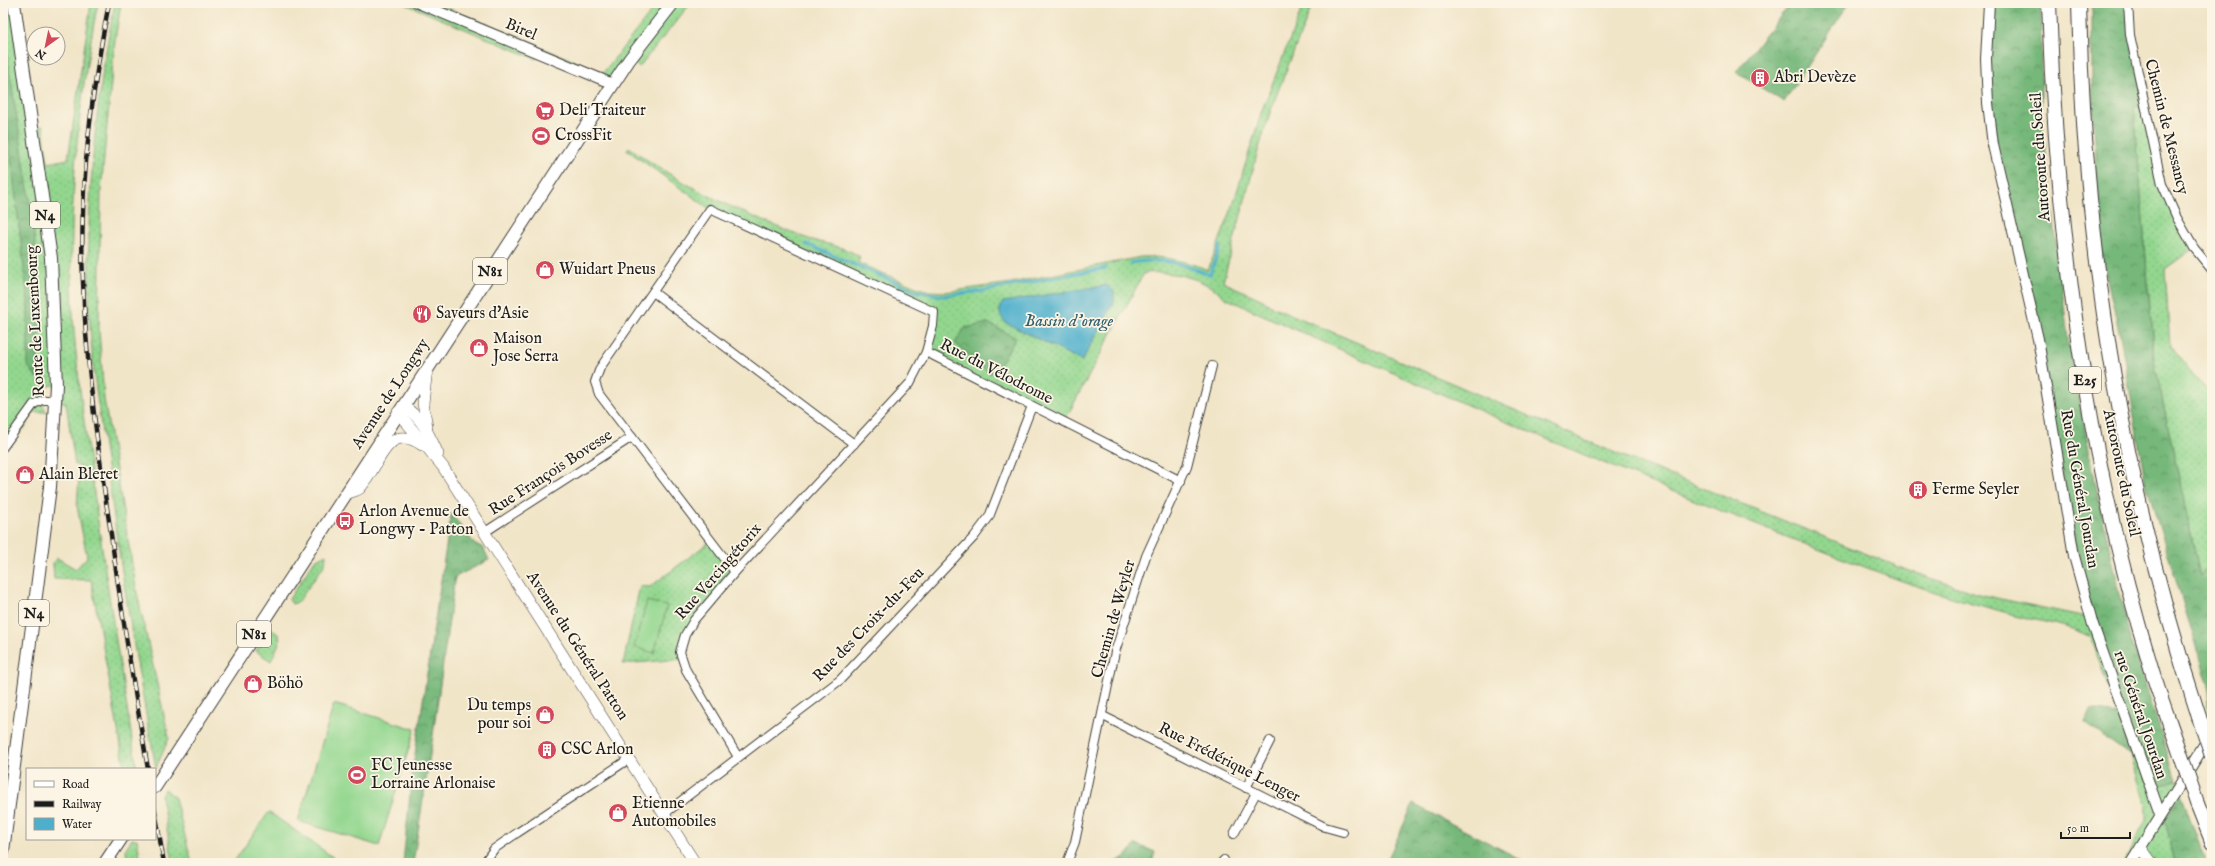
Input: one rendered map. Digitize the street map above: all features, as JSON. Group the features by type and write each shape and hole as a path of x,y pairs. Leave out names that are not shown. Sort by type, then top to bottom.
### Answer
{"highway":[{"name":"Autoroute du Soleil","path":"2049,3 2056,144 2065,237 2089,407 2106,492 2128,584 2150,665 2197,803 2212,841"},
{"name":"Autoroute du Soleil","path":"2079,3 2084,141 2092,230 2117,400 2133,483 2156,578 2178,654 2212,756"}],"main road":[{"name":"Route de Luxembourg","path":"3,851 50,487 56,400 51,258 14,3"},
{"name":"Avenue de Longwy","path":"156,785 613,84 629,60 674,3"},
{"path":"427,369 423,403 427,429 443,467"},
{"path":"401,409 416,415 427,429"},
{"path":"401,409 443,467"},
{"name":"N81","path":"346,494 359,489 391,442 400,437 412,438 443,467"},
{"name":"Avenue du Général Patton","path":"443,467 696,863"},
{"path":"105,863 119,840"},
{"path":"2141,848 2152,863"}],"street":[{"name":"Birel","path":"418,3 613,84"},
{"name":"Rue du Général Jourdan","path":"1989,3 1986,59 1988,103 1994,145 2038,339 2074,556 2093,625"},
{"name":"Chemin de Messancy","path":"2128,3 2130,35 2162,184 2194,248 2212,270"},
{"name":"Rue François Bovesse","path":"710,210 600,368 595,382 599,394 735,572"},
{"name":"Rue du Vélodrome","path":"710,210 919,303 934,312 933,326 926,352 1181,481"},
{"path":"653,292 854,444"},
{"name":"Rue Vercingétorix","path":"738,757 686,670 680,652 685,635 694,620 735,572 910,383 926,352"},
{"name":"Chemin de Weyler","path":"1067,863 1075,842 1103,716 1115,652 1128,606 1146,556 1181,481 1191,453 1212,366"},
{"path":"3,447 34,404 42,400 56,400"},
{"name":"Rue des Croix-du-Feu","path":"664,814 840,680 974,537 989,517 1032,406"},
{"name":"Rue François Bovesse","path":"485,532 632,437"},
{"name":"rue Général Jourdan","path":"2093,625 2160,814"},
{"name":"Rue Frédérique Lenger","path":"1103,716 1325,827 1343,832"},
{"path":"2131,863 2160,814 2212,733"},
{"path":"1246,788 1270,741"},
{"path":"484,863 494,849 516,833 629,759"},
{"path":"1234,834 1256,793"}],"green space":[{"path":"3,3 14,3 33,127 43,126 48,163 68,159 91,3 98,3 84,84 75,166 72,249 74,331 97,514 113,624 137,768 125,768 91,580 54,579 53,563 57,558 76,569 87,557 77,506 80,466 75,465 66,403 56,400 56,385 46,386 43,402 47,412 33,412 24,429 20,428 3,454"},
{"path":"115,3 121,3 115,40 101,190 99,329 104,399 137,593 169,738 156,768 119,553 95,385 91,346 89,246 92,164 101,83"},
{"path":"403,3 436,3 603,73 658,3 691,3 639,67 629,60 613,84 542,54 536,59"},
{"path":"1304,3 1313,3 1273,104 1258,151 1223,282 1263,300 1269,305 1613,452 1909,571 1982,595 2091,618 2158,788 2176,780 2182,796 2165,819 2175,863 2124,863 2146,820 2146,807 2131,756 2091,637 2063,627 1918,586 1802,543 1470,407 1225,298 1208,285 1198,280 1176,274 1144,273 1064,422 926,352 934,312 710,209 627,150 629,147 669,174 736,209 803,237 840,247 860,257 858,263 929,291 945,292 1011,283 1141,257 1158,257 1175,260 1208,270 1231,211 1262,110"},
{"path":"1791,3 1849,3 1784,102 1736,72"},
{"path":"1989,3 2041,3 2041,113 2069,347 2100,506 2129,633 2176,780 2158,788 2147,780 2083,593 2038,339 2002,188 1986,59"},
{"path":"2092,3 2128,3 2145,109 2134,106 2154,361 2200,576 2212,559 2212,609 2205,612 2212,641 2212,714 2209,713 2207,706 2210,690 2145,480 2121,340 2102,257 2092,94"},
{"path":"3,30 33,220 40,302 37,378 28,366 28,301 3,89"},
{"path":"2134,106 2145,109 2162,184 2194,248 2165,269 2170,346 2212,397 2212,559 2200,576 2154,361"},
{"path":"988,323 1016,338 996,371 989,373 955,343 965,328"},
{"path":"451,513 475,545 483,547 489,560 455,577 432,742 413,863 403,863 412,774"},
{"path":"712,540 735,572 694,620 682,659 623,664 640,586 650,587"},
{"path":"326,554 325,564 298,602 292,604 289,599 315,560"},
{"path":"647,601 667,606 654,653 634,647"},
{"path":"271,628 279,635 280,641 271,661 256,651"},
{"name":"FC Jeunesse Lorraine Arlonaise","path":"334,704 415,729 379,846 298,821"},
{"path":"2090,710 2118,714 2131,756 2085,723"},
{"path":"165,789 175,798 192,863 173,863 161,796"},
{"path":"2182,796 2206,863 2175,863 2165,819"},
{"path":"1413,804 1528,863 1386,863"},
{"path":"269,812 341,863 233,863"},
{"path":"131,840 137,840 141,863 127,863 126,848"},
{"path":"1136,844 1155,852 1152,863 1112,863 1125,858"}],"water":[{"name":"Bassin d'orage","path":"1107,285 1114,292 1114,302 1082,361 1006,323 1000,313 1000,308 1003,302"}],"waterway":[{"path":"806,244 916,291 942,296 983,291 1106,268"},
{"path":"1130,263 1141,261 1171,262 1190,267 1210,275 1220,246"}],"railway":[{"path":"109,3 92,106 85,176 82,246 84,312 89,374 101,466 128,648 148,768"},
{"path":"156,817 164,863"}],"place":[{"name":"Abri Devèze","path":"1760,78"},
{"name":"Deli Traiteur","path":"545,111"},
{"name":"CrossFit","path":"541,136"},
{"name":"Wuidart Pneus","path":"545,270"},
{"name":"Saveurs d'Asie","path":"422,314"},
{"name":"Maison Jose Serra","path":"479,348"},
{"name":"Alain Bleret","path":"25,475"},
{"name":"Ferme Seyler","path":"1918,490"},
{"name":"Arlon Avenue de Longwy - Patton","path":"345,521"},
{"name":"Böhö","path":"253,684"},
{"name":"Du temps pour soi","path":"545,715"},
{"name":"CSC Arlon","path":"547,750"},
{"name":"FC Jeunesse Lorraine Arlonaise","path":"357,775"},
{"name":"Etienne Automobiles","path":"618,813"}]}
